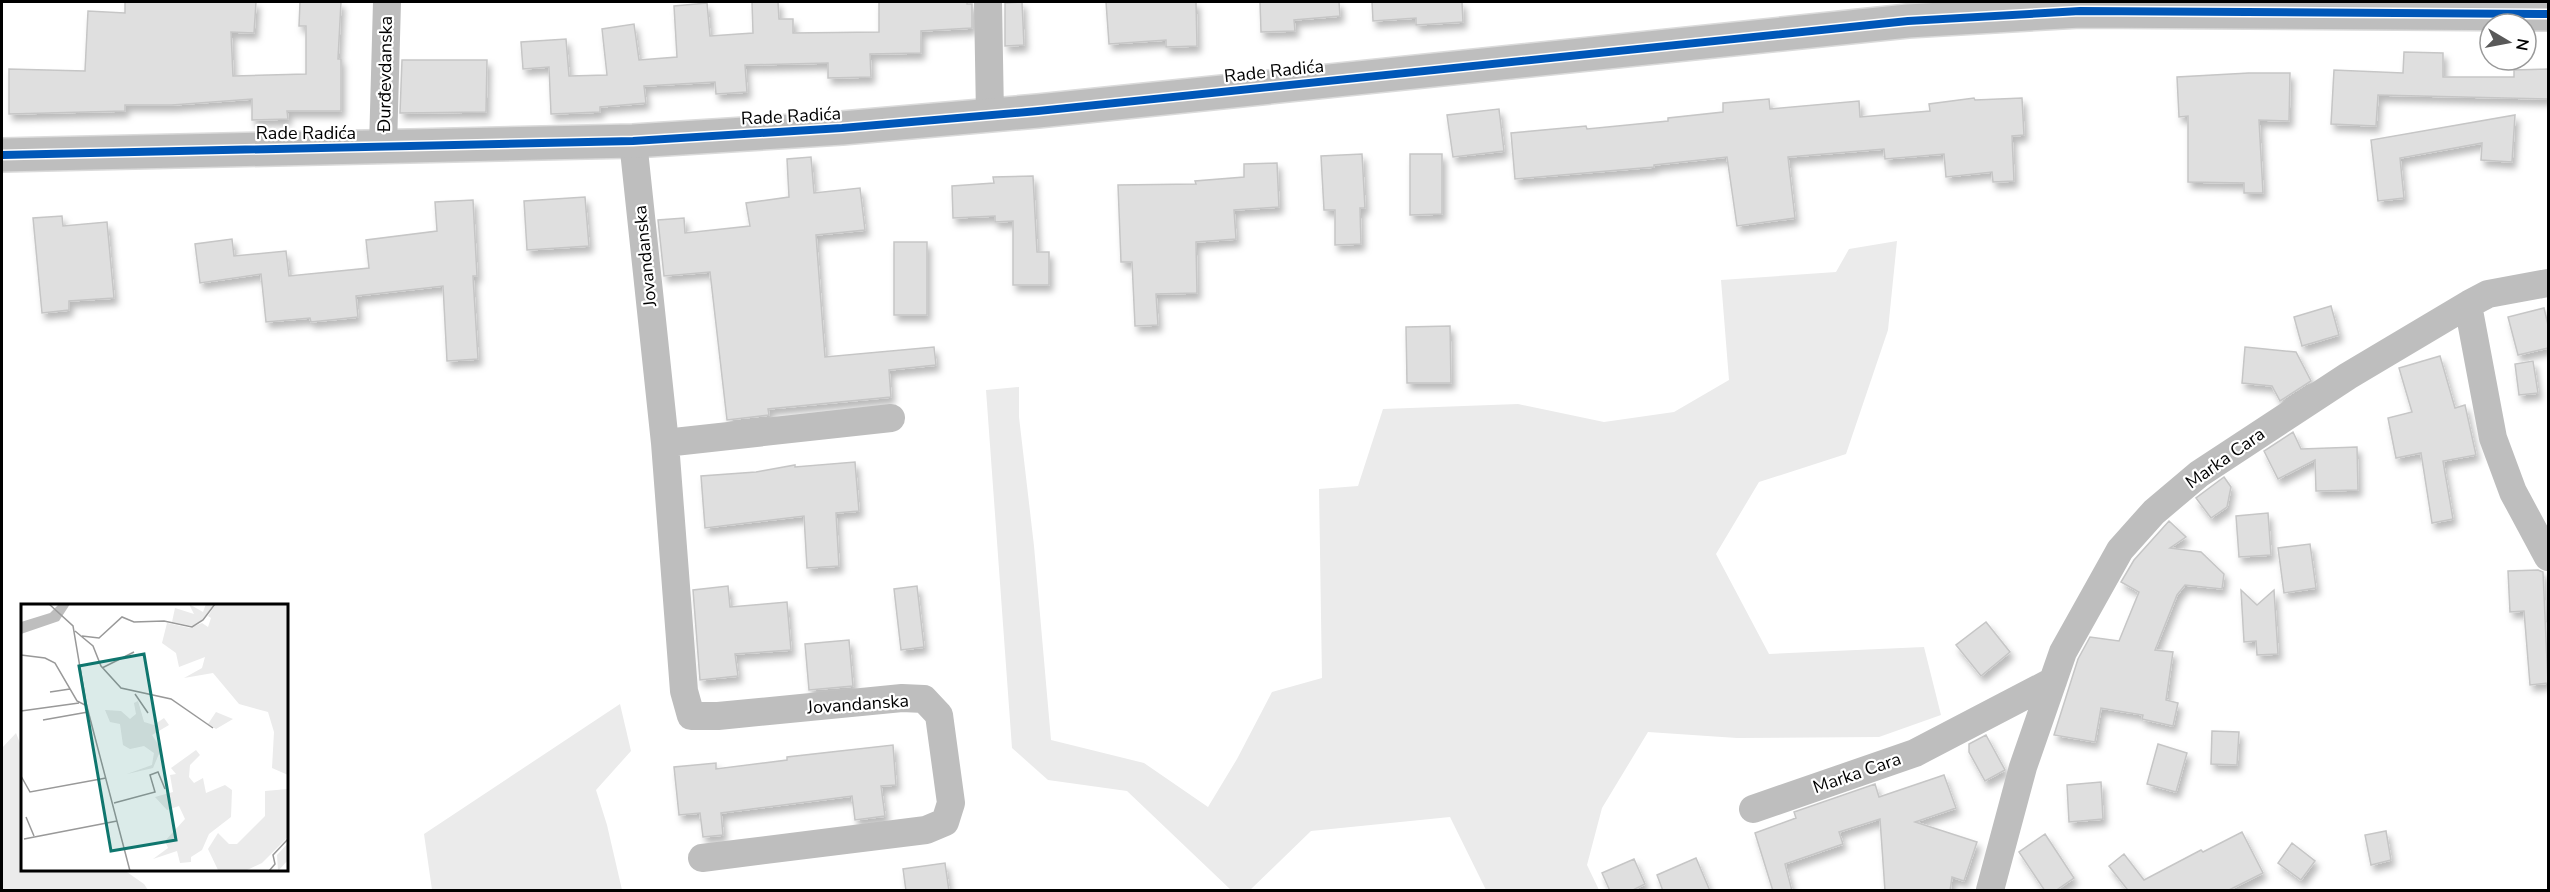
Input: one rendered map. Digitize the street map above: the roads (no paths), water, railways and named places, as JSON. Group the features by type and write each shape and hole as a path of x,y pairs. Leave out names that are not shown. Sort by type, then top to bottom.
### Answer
{"main road":[{"name":"Rade Radića","path":"2,155 633,141 911,123 1908,11 1996,8 2080,11 2548,14"}],"street":[{"name":"Đurđevdanska","path":"383,147 387,2"},
{"path":"988,2 990,115"},
{"name":"Jovandanska","path":"633,141 665,443 684,691 691,717 902,698 924,699 939,715 951,803 945,822 926,830 702,858"},
{"name":"Marka Cara","path":"1990,891 2023,767 2063,651 2120,550 2154,512 2199,474 2348,376 2468,305 2488,294 2548,283"},
{"path":"2468,305 2493,438 2513,492 2548,557"},
{"path":"665,443 891,417"},
{"name":"Marka Cara","path":"1752,809 1915,753 2053,681"}]}
